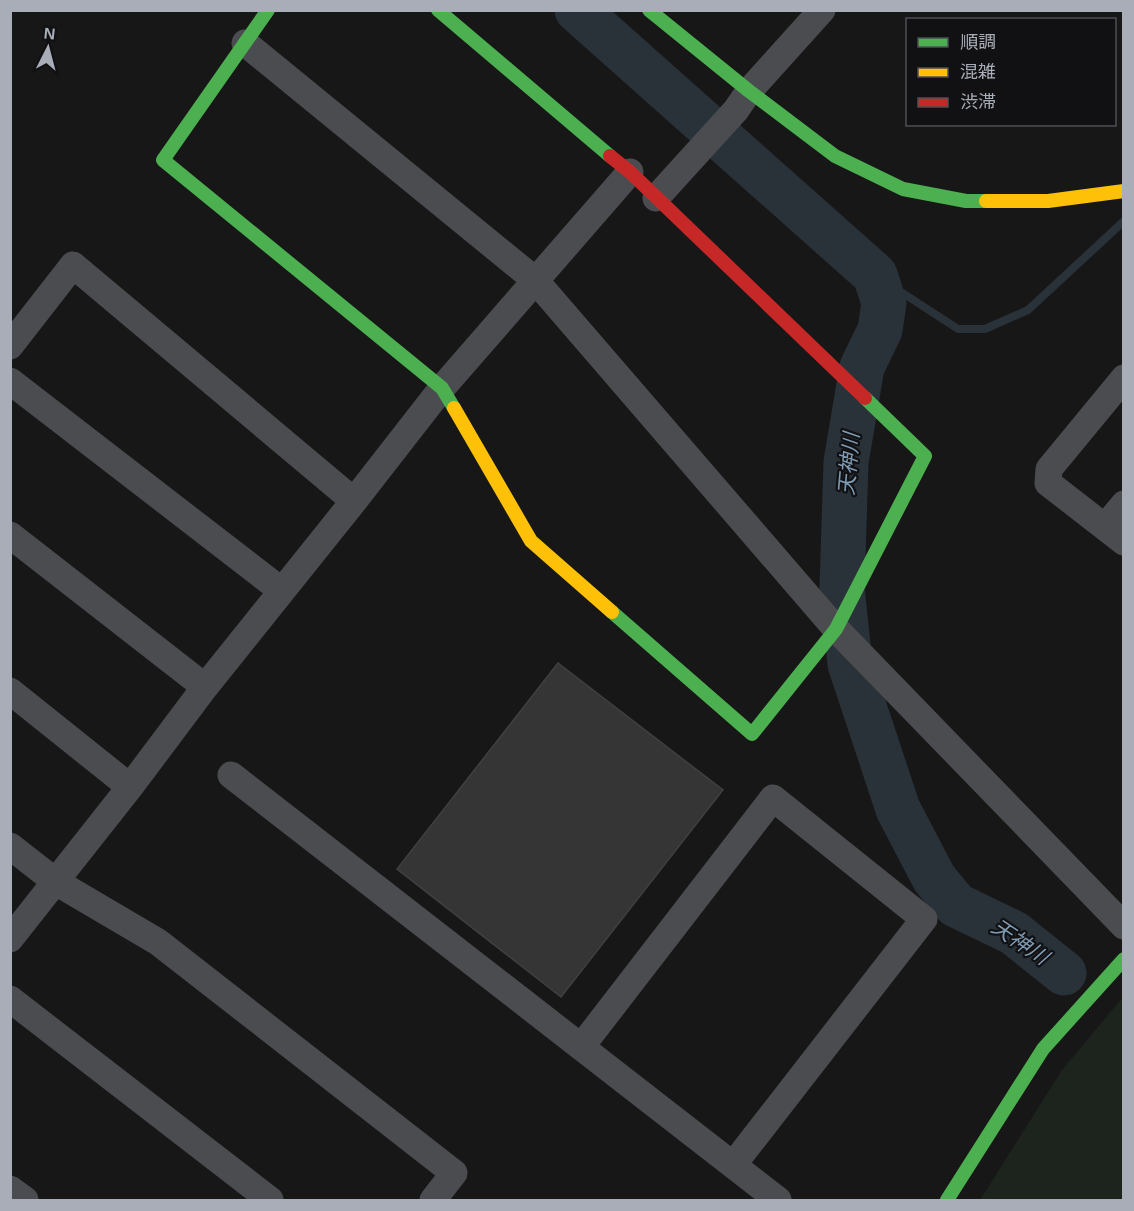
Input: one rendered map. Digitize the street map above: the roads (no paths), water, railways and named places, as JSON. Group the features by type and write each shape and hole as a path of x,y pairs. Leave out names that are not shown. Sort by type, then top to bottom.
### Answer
{"street":[{"path":"268,10 162,160 442,388 531,541 752,734 836,629 925,456 630,171 438,10"},
{"path":"649,10 749,91 836,156 903,189 966,201 1048,201 1124,191"},
{"path":"656,198 822,10"},
{"path":"245,43 535,280 836,629 1124,926"},
{"path":"10,939 130,787 205,687 442,388 630,171"},
{"path":"10,346 73,265 354,501"},
{"path":"1124,378 1049,469 1048,483 1114,535 1124,504"},
{"path":"10,381 282,591"},
{"path":"10,535 205,687"},
{"path":"10,691 130,787"},
{"path":"231,775 778,1200"},
{"path":"581,1047 773,798 924,920 733,1165"},
{"path":"10,846 56,882 158,942 454,1173 433,1200"},
{"path":"947,1200 1044,1049 1124,959"},
{"path":"10,999 270,1200"},
{"path":"10,1189 25,1200"}],"waterway":[{"name":"天神川","path":"577,10 875,275 884,303 880,330 862,367 846,462 842,588 850,664 898,809 934,878 956,905 1014,933 1064,973"},
{"path":"875,275 958,329 985,329 1028,310 1124,221"}]}
